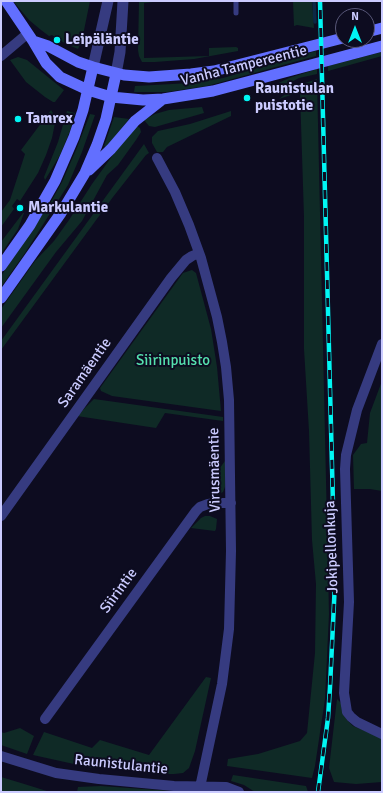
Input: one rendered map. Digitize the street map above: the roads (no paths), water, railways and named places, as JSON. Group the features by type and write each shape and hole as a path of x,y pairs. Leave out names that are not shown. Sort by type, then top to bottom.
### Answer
{"main road":[{"path":"6,1 46,63 60,77 88,90"},
{"path":"1,266 30,225 55,181 84,110 93,67 78,62 30,37"},
{"name":"Vanha Tampereentie","path":"93,67 116,74 133,76 162,76 214,71 335,40"},
{"name":"Vanha Tampereentie","path":"88,90 111,97 143,100 163,99 212,91 382,46"},
{"path":"1,298 61,213 85,173 106,119 116,74"},
{"path":"85,173 110,149 135,120 163,99"}],"street":[{"path":"93,67 108,1"},
{"path":"116,74 120,52 123,1"},
{"path":"1,56 30,37"},
{"name":"Virusmäentie","path":"158,158 178,198 199,253 217,317 226,367 229,400 231,503 229,629 222,684 199,789"},
{"name":"Saramäentie","path":"1,516 171,278 187,259 199,253"},
{"name":"Jokipellonkuja","path":"382,344 357,410 346,455 349,602 344,693 348,712 351,717 357,722 382,734"},
{"name":"Siirintie","path":"45,719 196,511 200,507 208,504 231,503"},
{"name":"Raunistulantie","path":"1,756 62,774 199,789 226,787 239,792"}],"lane":[{"path":"236,1 236,13"}],"waterway":[{"path":"314,1 315,22"}],"railway":[{"path":"318,792 328,718 335,582 320,1"}],"place":[{"name":"Leipäläntie","path":"57,40"},
{"name":"Raunistulan puistotie","path":"247,98"},
{"name":"Tamrex","path":"18,119"},
{"name":"Markulantie","path":"20,208"}],"park label":[{"name":"Siirinpuisto","path":"173,361"}]}
